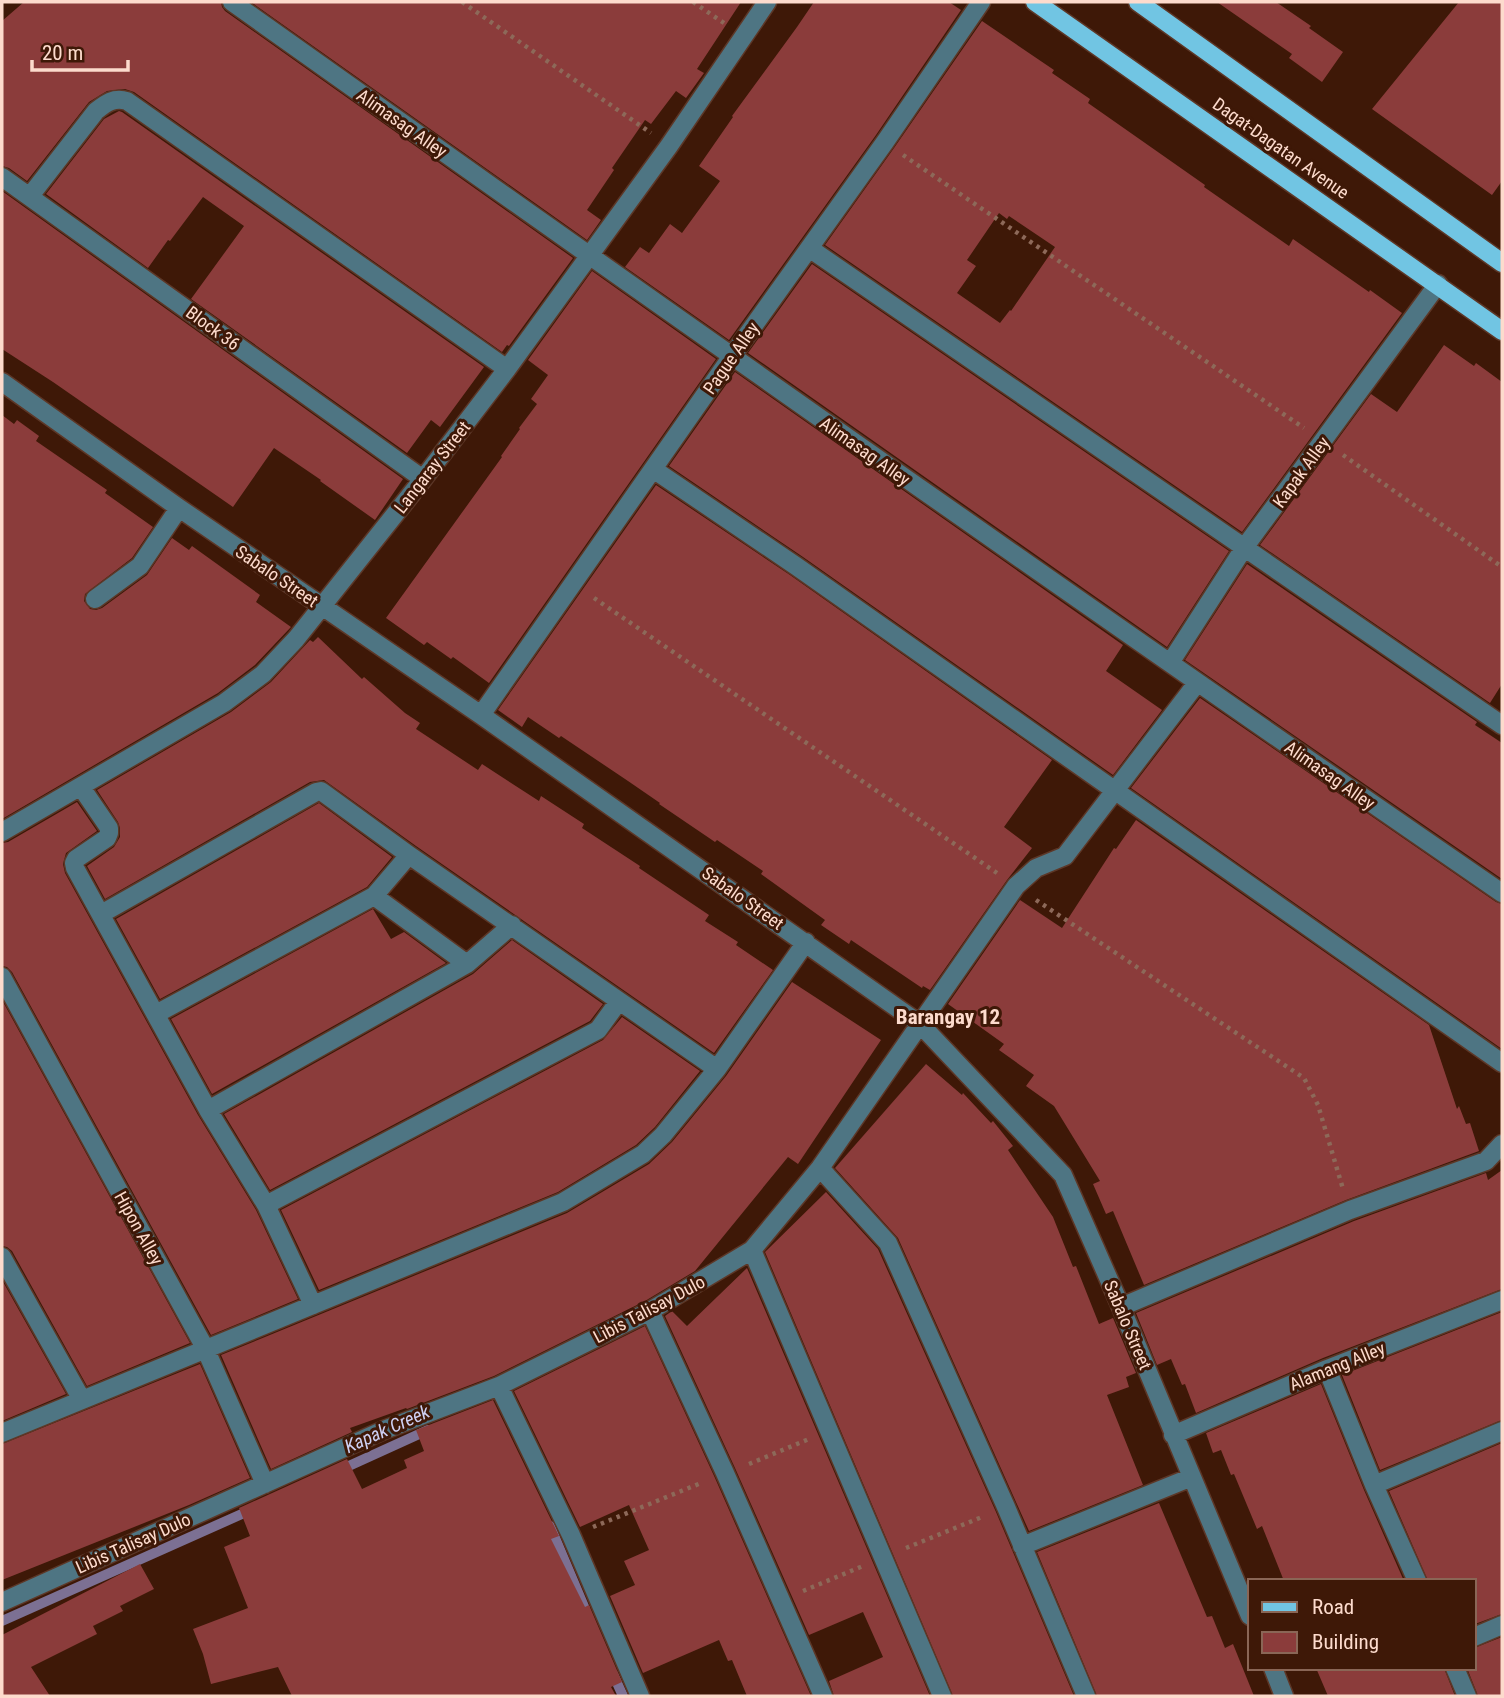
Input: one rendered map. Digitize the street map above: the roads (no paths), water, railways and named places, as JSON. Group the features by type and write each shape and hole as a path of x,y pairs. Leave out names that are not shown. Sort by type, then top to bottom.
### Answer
{"main road":[{"name":"Dagat-Dagatan Avenue","path":"1035,2 1502,331"},
{"name":"Dagat-Dagatan Avenue","path":"1138,2 1502,263"}],"street":[{"name":"Alimasag Alley","path":"232,2 888,467 1502,893"},
{"name":"Langaray Street","path":"2,832 225,704 263,674 296,639 423,480 507,369 669,146 767,2"},
{"name":"Pague Alley","path":"481,715 981,2"},
{"path":"30,196 96,111 114,100 127,101 507,369"},
{"name":"Block 36","path":"2,177 423,480"},
{"path":"809,248 1502,725"},
{"name":"Kapak Alley","path":"1170,663 1244,548 1438,284"},
{"name":"Sabalo Street","path":"2,382 920,1024 1062,1175 1121,1307 1248,1611"},
{"path":"653,469 796,566 1502,1063"},
{"path":"95,599 140,566 179,508"},
{"name":"Libis Talisay Dulo","path":"2,1602 383,1430 499,1386 650,1311 752,1250 820,1168 1016,886 1036,867 1065,856 1197,683"},
{"path":"81,787 109,833 107,838 74,863 208,1110 266,1205 313,1304"},
{"path":"101,914 321,791 717,1069"},
{"path":"156,1014 374,896 409,855"},
{"path":"374,896 467,964"},
{"path":"208,1110 467,964 512,925"},
{"path":"2,1433 563,1202 643,1154 663,1135 717,1069 806,942"},
{"name":"Hipon Alley","path":"2,977 205,1348 265,1484"},
{"path":"266,1205 598,1030 619,1001"},
{"path":"1121,1307 1350,1210 1486,1161 1502,1144"},
{"path":"820,1168 888,1243 1086,1696"},
{"path":"752,1250 942,1696"},
{"path":"2,1257 82,1400"},
{"name":"Alamang Alley","path":"1173,1435 1327,1369 1502,1300"},
{"path":"650,1311 823,1696"},
{"path":"1327,1369 1416,1579"},
{"path":"499,1386 571,1535 640,1696"},
{"path":"1374,1485 1502,1431"},
{"path":"1022,1546 1192,1477"},
{"path":"1476,1636 1502,1625"},
{"path":"1273,1670 1284,1696"},
{"path":"1456,1670 1467,1696"}],"waterway":[{"name":"Kapak Creek","path":"340,1470 428,1430"},
{"name":"Kapak Creek","path":"2,1621 253,1509"},
{"name":"Kapak Creek","path":"550,1526 585,1609"},
{"name":"Kapak Creek","path":"613,1674 623,1696"}],"district":[{"name":"Barangay 12","path":"948,1017"}]}
